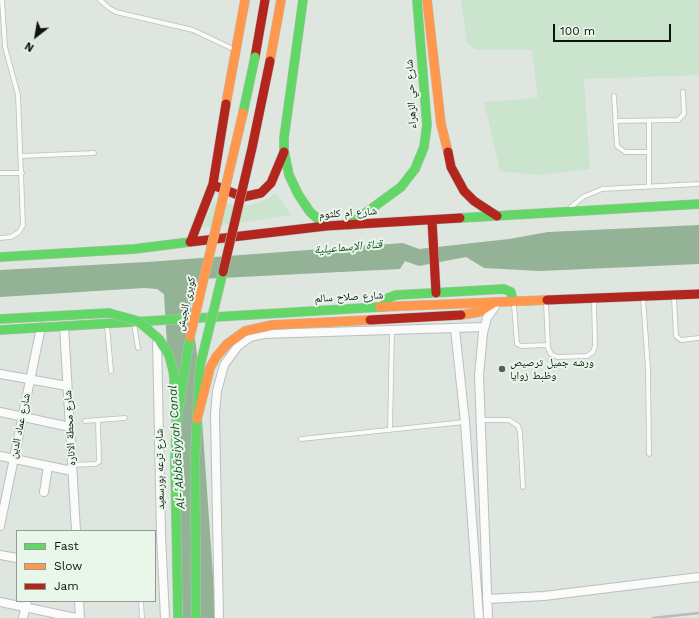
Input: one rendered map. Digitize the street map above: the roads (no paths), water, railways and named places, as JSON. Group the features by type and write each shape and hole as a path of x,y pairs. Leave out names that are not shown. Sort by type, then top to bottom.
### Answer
{"main road":[{"path":"192,241 213,184 235,50 245,0"},
{"name":"كوبرى الجيش","path":"178,618 175,460 177,416 189,343 250,89 265,0"},
{"path":"196,618 195,458 198,385 204,344 250,156 281,0"},
{"path":"303,0 284,138 284,151 289,174 298,194 310,212 326,226"},
{"name":"شارع حي الزهراء","path":"349,225 392,194 408,178 420,158 427,125 417,0"},
{"path":"427,0 441,124 451,167 456,180 474,201 497,216"},
{"path":"427,125 441,124"},
{"path":"213,184 225,191 243,197 261,193 271,183 284,151"},
{"name":"شارع ام كلثوم","path":"0,257 109,251 326,226 699,204"},
{"path":"432,220 436,293"},
{"path":"383,307 388,298 393,296 507,289 511,292 513,301"},
{"name":"شارع صلاح سالم","path":"0,330 383,307 699,294"},
{"path":"197,419 210,368 216,357 227,344 245,331 272,325 461,315 479,312 497,302"},
{"path":"0,319 109,313 138,321 156,336 169,355 174,374 177,416"}],"street":[{"path":"488,618 480,420 480,358 484,327 497,302"},
{"path":"227,316 235,318 243,323 248,330 250,337"},
{"name":"شارع ترعه بورسعيد","path":"157,321 161,535 165,618"},
{"name":"شارع محطة الاناره","path":"64,326 76,530"},
{"name":"شارع عماد الدين","path":"0,526 2,508 14,459 41,327"},
{"path":"219,618 215,415 217,391 224,365 238,346 250,337 264,334 484,327"},
{"path":"455,329 465,422 479,618"},
{"path":"0,374 68,386"},
{"path":"0,412 70,428"},
{"path":"465,422 480,420"},
{"path":"0,456 48,466 72,468"},
{"path":"44,492 48,466"},
{"path":"0,555 16,558"},
{"path":"475,561 485,560"},
{"path":"488,599 544,596 699,577"},
{"path":"0,602 26,604 64,617 76,618"},
{"path":"79,602 80,618"},
{"path":"24,618 26,604"}],"lane":[{"path":"0,238 11,237 19,232 23,225 18,95 2,47 2,0"},
{"path":"100,0 116,12 193,30 235,50"},
{"path":"614,121 678,120 684,114 683,92"},
{"path":"614,96 615,143 619,149 625,152 649,152"},
{"path":"649,121 649,187"},
{"path":"21,156 94,153"},
{"path":"0,173 22,173"},
{"path":"565,213 583,197 591,192 602,189 699,184"},
{"path":"673,295 676,336 681,340 699,338"},
{"path":"643,296 648,368 649,454"},
{"path":"546,300 547,345 551,354 557,357 587,356 593,352 595,346 594,298"},
{"path":"513,301 517,344 522,346 547,345"},
{"path":"134,322 138,348"},
{"path":"107,323 111,371"},
{"path":"390,430 392,330"},
{"path":"84,421 125,418"},
{"path":"72,468 99,462 98,420"},
{"path":"480,420 509,420 518,426 520,432 523,487"},
{"path":"301,439 465,422"},
{"path":"141,602 142,618"}],"water":[{"name":"Al-ʿAbbāsiyyah Canal","path":"699,225 699,264 540,271 484,268 466,257 419,266 405,261 400,269 201,279 189,290 198,363 216,618 183,618 164,294 157,289 144,288 0,297 0,270 147,262 403,243 419,249 509,239 548,232"}],"railway":[{"path":"653,618 699,613"}],"place":[{"name":"ورشه جميل ترصيص وظبط زوايا","path":"502,369"}],"water label":[{"name":"قناة الإسماعيلية","path":"348,247"}]}
